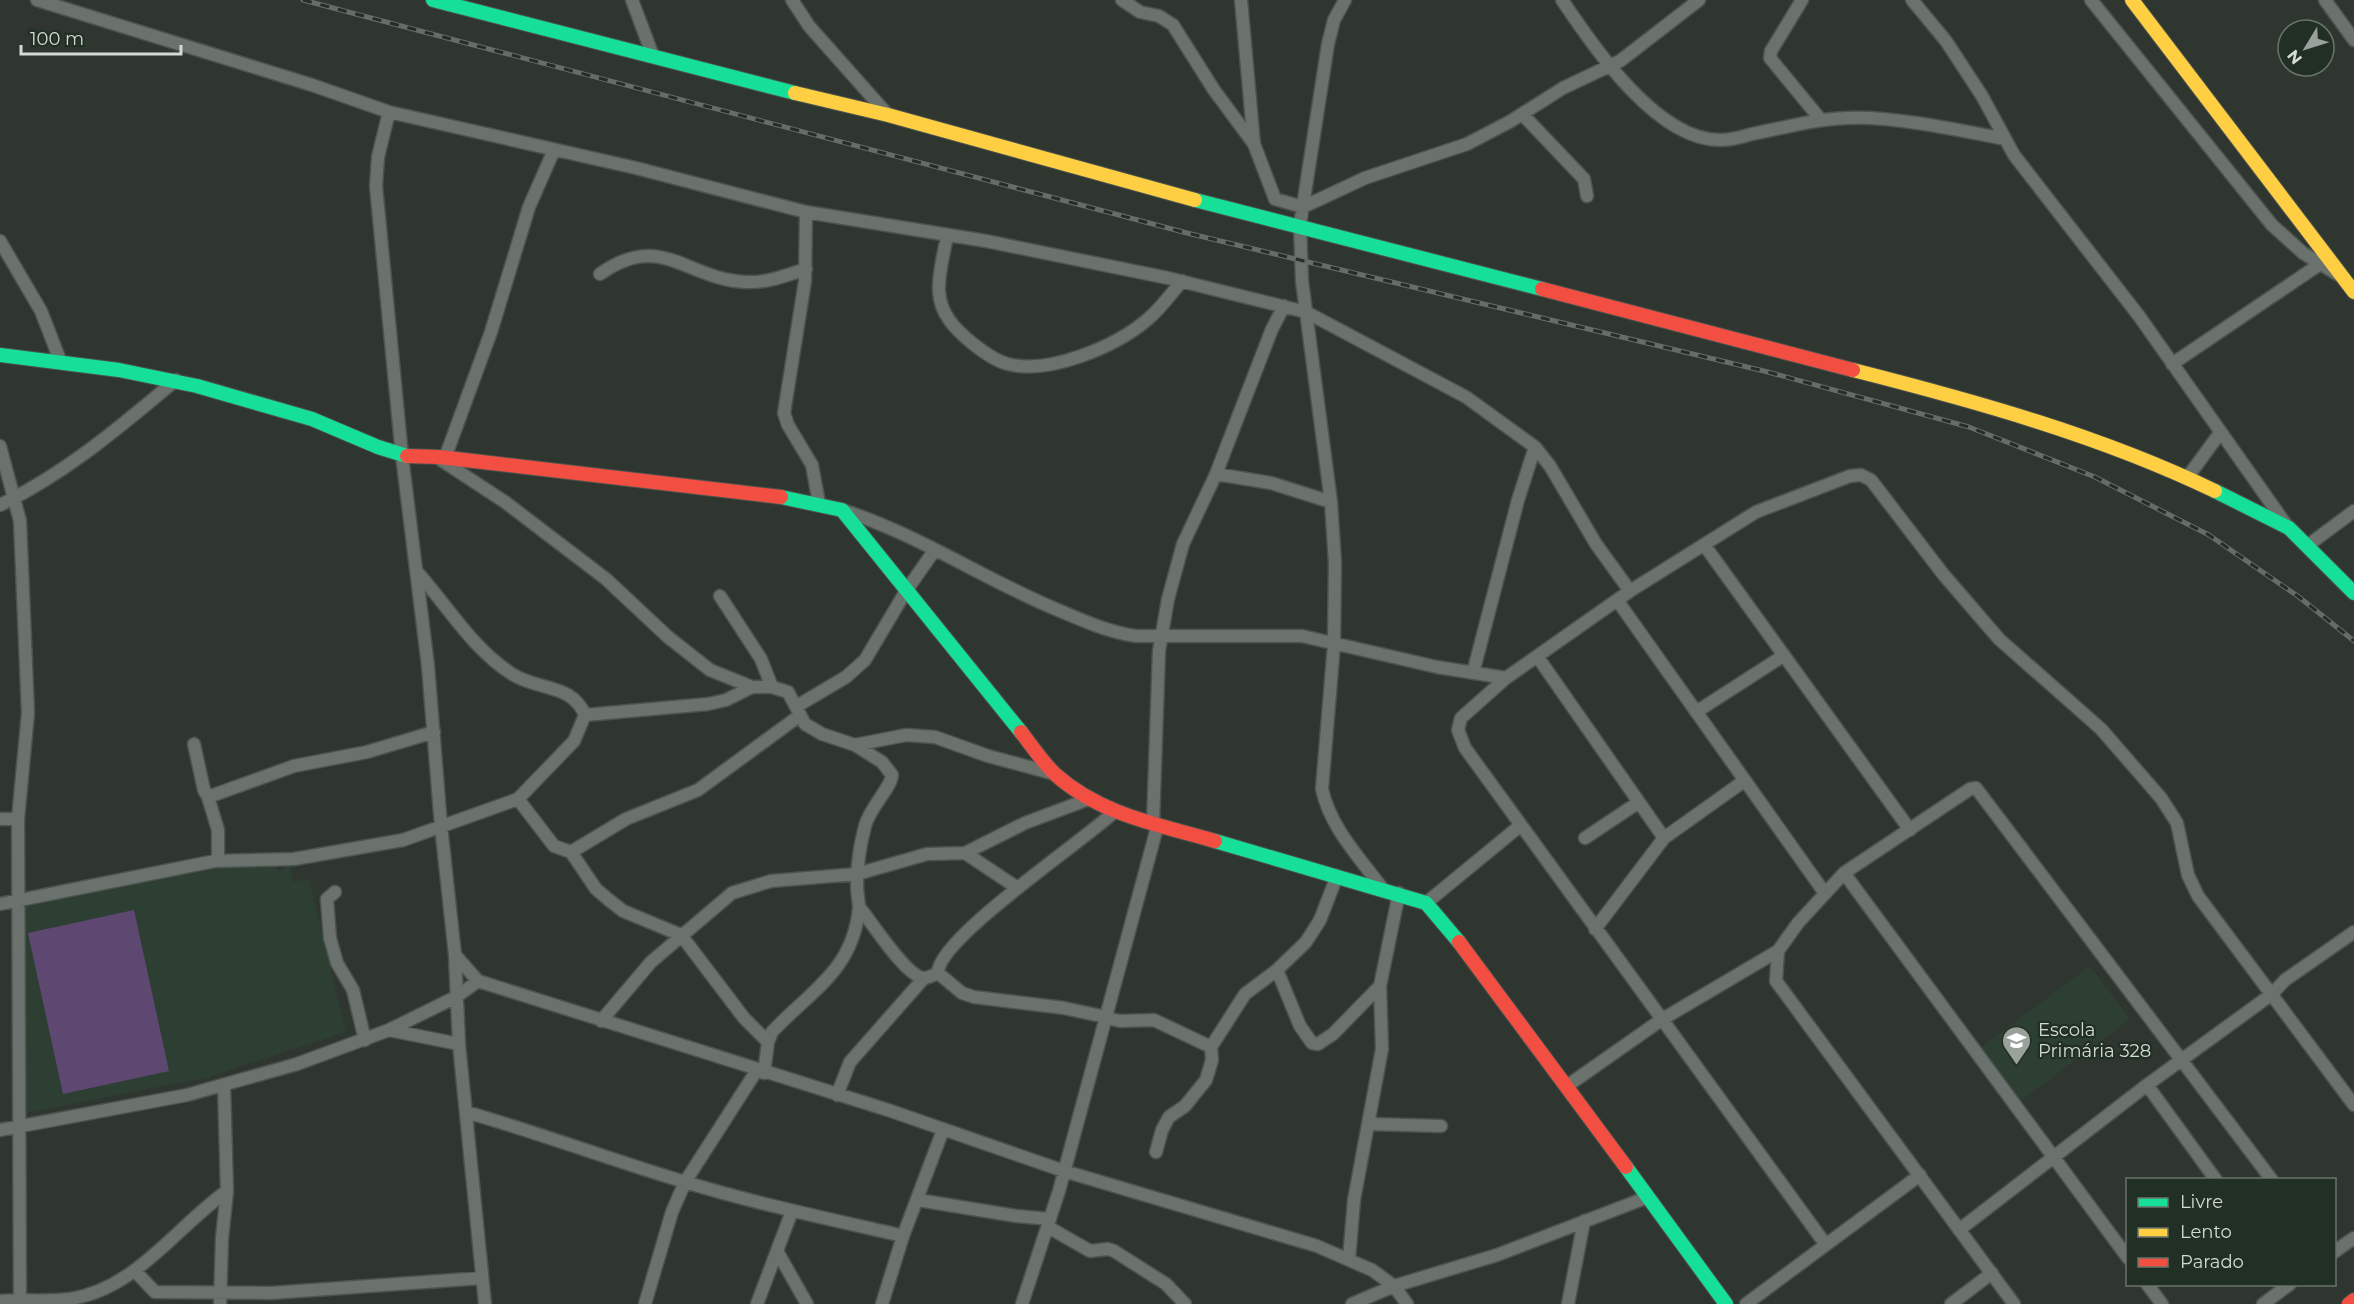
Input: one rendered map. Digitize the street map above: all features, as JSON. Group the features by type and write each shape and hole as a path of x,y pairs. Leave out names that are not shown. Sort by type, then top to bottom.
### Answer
{"street":[{"path":"37,0 312,85 389,112 636,168 806,212 986,241 1182,281 1306,312 1466,398 1535,447 1555,474 1596,544 1630,591"},
{"path":"433,0 888,115 1107,177 1924,388 2044,424 2187,478 2289,528"},
{"path":"632,0 653,56"},
{"path":"792,0 808,26 888,115"},
{"path":"1122,0 1140,12 1159,16 1173,25 1214,90 1254,144"},
{"path":"1241,0 1254,144 1275,200 1304,207 1365,178 1467,144 1563,88 1609,67 1699,0"},
{"path":"1346,0 1334,20 1328,44 1300,225 1302,281 1331,502 1335,563 1334,644 1322,789 1326,808 1335,824 1382,888"},
{"path":"1562,0 1609,67 1681,130 1706,139 1723,141 1821,120 1871,119 2005,139"},
{"path":"1802,0 1771,51 1770,58 1821,120"},
{"path":"1912,0 1946,41 1982,96 2014,155 2139,316 2289,528 2354,593"},
{"path":"2091,0 2272,225 2302,254 2344,279"},
{"path":"2132,0 2354,292"},
{"path":"2325,0 2354,40"},
{"path":"389,112 378,157 376,186 402,456 418,573 434,732 441,826 455,955 459,1044 486,1304"},
{"path":"1522,114 1584,179 1587,196"},
{"path":"439,456 490,332 529,207 554,150"},
{"path":"806,212 806,269 784,413 788,425 812,465 819,503"},
{"path":"947,236 939,290 949,323 985,353 1006,364 1029,367 1063,361 1127,335 1150,318 1182,281"},
{"path":"0,241 41,310 60,360"},
{"path":"600,274 620,260 657,255 691,268 746,282 764,282 806,269"},
{"path":"2172,364 2320,264"},
{"path":"1022,1304 1064,1171 1155,824 1155,711 1162,635 1168,599 1183,544 1216,474 1272,329 1284,306"},
{"path":"0,355 60,360 176,380 313,419 402,456 439,456 819,503 874,520 1033,600 1112,632 1162,635 1302,636 1506,678"},
{"path":"0,505 67,466 106,438 176,380"},
{"path":"2187,478 2220,433"},
{"path":"0,446 15,497 23,552 28,713 18,819 20,1302"},
{"path":"1473,673 1518,500 1535,447"},
{"path":"439,456 505,502 606,579 668,637 704,665 752,687 772,687 788,692 798,711 812,729 855,745 882,762 892,775 889,786 874,803 866,823 857,874 859,907 847,954 821,988 782,1022 768,1041 760,1072 685,1182 672,1212 645,1304"},
{"path":"1216,474 1271,483 1331,502"},
{"path":"1826,1245 1465,748 1458,730 1461,718 1506,678 1630,591 1705,546 1746,517 1784,500 1850,476 1861,475 1872,480 1943,574 1999,639 2101,729 2161,798 2177,823 2188,875 2198,896 2354,1106"},
{"path":"842,510 1055,774 1089,800 1114,812 1399,892 1426,903 1480,967 1726,1304"},
{"path":"2307,546 2354,511"},
{"path":"1705,546 1910,830"},
{"path":"571,852 626,819 698,790 798,711 846,677 865,660 906,591 934,551"},
{"path":"418,573 483,652 526,681 565,691 575,698 585,714"},
{"path":"720,596 761,659 772,687"},
{"path":"1617,600 1824,892"},
{"path":"1537,656 1665,838"},
{"path":"1696,712 1783,656"},
{"path":"585,714 708,704 726,700 752,687"},
{"path":"0,904 218,860 294,859 403,840 518,800 574,741 585,714"},
{"path":"208,797 294,766 367,752 434,732"},
{"path":"855,745 906,735 935,737 988,756 1055,774"},
{"path":"194,744 204,790 218,830 218,860"},
{"path":"1595,929 1665,838 1744,781"},
{"path":"1567,1086 1661,1020 1778,951 1824,892 1844,873 1970,789 1976,788 2271,1178"},
{"path":"518,800 554,846 571,852 596,889 623,910 681,934 744,1018 768,1041"},
{"path":"601,1021 634,979 681,934 717,903 752,885 800,878 857,874 927,854 965,853 1033,820 1089,800"},
{"path":"1585,838 1639,802"},
{"path":"938,973 941,964 964,936 1016,887 1097,828 1114,812"},
{"path":"0,819 18,819"},
{"path":"1426,903 1521,825"},
{"path":"965,853 1016,887"},
{"path":"1844,873 2126,1257"},
{"path":"1156,1152 1162,1130 1169,1117 1185,1106 1210,1073 1211,1047 1245,994 1277,970 1306,942 1320,920 1337,876"},
{"path":"335,892 327,899 330,938 337,963 353,990 364,1040"},
{"path":"1349,1259 1354,1200 1382,1049 1380,986 1399,892"},
{"path":"859,907 910,972 924,978"},
{"path":"1959,1230 2147,1085 2272,994 2285,980 2354,932"},
{"path":"1778,951 1776,981 2014,1304"},
{"path":"455,955 478,981 837,1095 1064,1171 1317,1246 1349,1259 1394,1286 1407,1304"},
{"path":"1277,970 1300,1026 1312,1043 1318,1044 1328,1038 1380,986"},
{"path":"938,973 962,993 974,997 1064,1008 1120,1021 1154,1020 1211,1047"},
{"path":"837,1095 850,1062 924,978 938,973"},
{"path":"0,1131 187,1095 297,1064 389,1030 456,997 478,981"},
{"path":"389,1030 459,1044"},
{"path":"220,1298 222,1238 227,1191 224,1085"},
{"path":"2147,1085 2215,1178"},
{"path":"466,1112 529,1130 685,1182 792,1211 903,1236"},
{"path":"1369,1124 1441,1126"},
{"path":"882,1304 903,1236 943,1130"},
{"path":"1746,1304 1920,1175"},
{"path":"0,1301 70,1299 99,1291 135,1271 190,1224 201,1209 227,1191"},
{"path":"1352,1304 1394,1286 1497,1255 1648,1197"},
{"path":"918,1200 1049,1223 1090,1251 1108,1249 1114,1251 1157,1278 1185,1304"},
{"path":"757,1304 792,1211"},
{"path":"1568,1304 1584,1221"},
{"path":"2336,1251 2354,1238"},
{"path":"777,1251 807,1304"},
{"path":"135,1271 155,1292 180,1290 220,1298 482,1278"},
{"path":"1950,1304 1992,1273"},
{"path":"2148,1286 2162,1304"},
{"path":"2264,1304 2287,1286"},
{"path":"2349,1304 2354,1300"}],"shaded area":[{"path":"271,859 279,872 290,864 293,882 309,879 346,1032 209,1077 21,1114 18,900 218,860"},
{"path":"134,910 169,1071 63,1094 28,933"},
{"path":"2090,966 2130,1019 2021,1101 1981,1048"}],"railway":[{"path":"303,0 1187,233 1768,372 1969,427 2095,477 2209,535 2299,597 2354,641"}],"traffic: fast":[{"path":"433,0 795,93"},
{"path":"1195,200 1542,289"},
{"path":"0,355 119,370 197,386 312,419 378,447 407,456"},
{"path":"2215,491 2289,528 2354,593"},
{"path":"781,497 842,510 1021,732"},
{"path":"1215,841 1426,903 1459,942"},
{"path":"1626,1167 1726,1304"}],"traffic: slow":[{"path":"2132,0 2354,292"},
{"path":"795,93 888,115 1195,200"},
{"path":"1853,370 1991,407 2083,437 2128,453 2215,491"}],"traffic: jam":[{"path":"1542,289 1853,370"},
{"path":"407,456 439,457 781,497"},
{"path":"1021,732 1056,775 1073,789 1092,800 1152,824 1215,841"},
{"path":"1459,942 1626,1167"},
{"path":"2349,1304 2354,1300"}],"place":[{"name":"Escola Primária 328","path":"2017,1066"}]}
